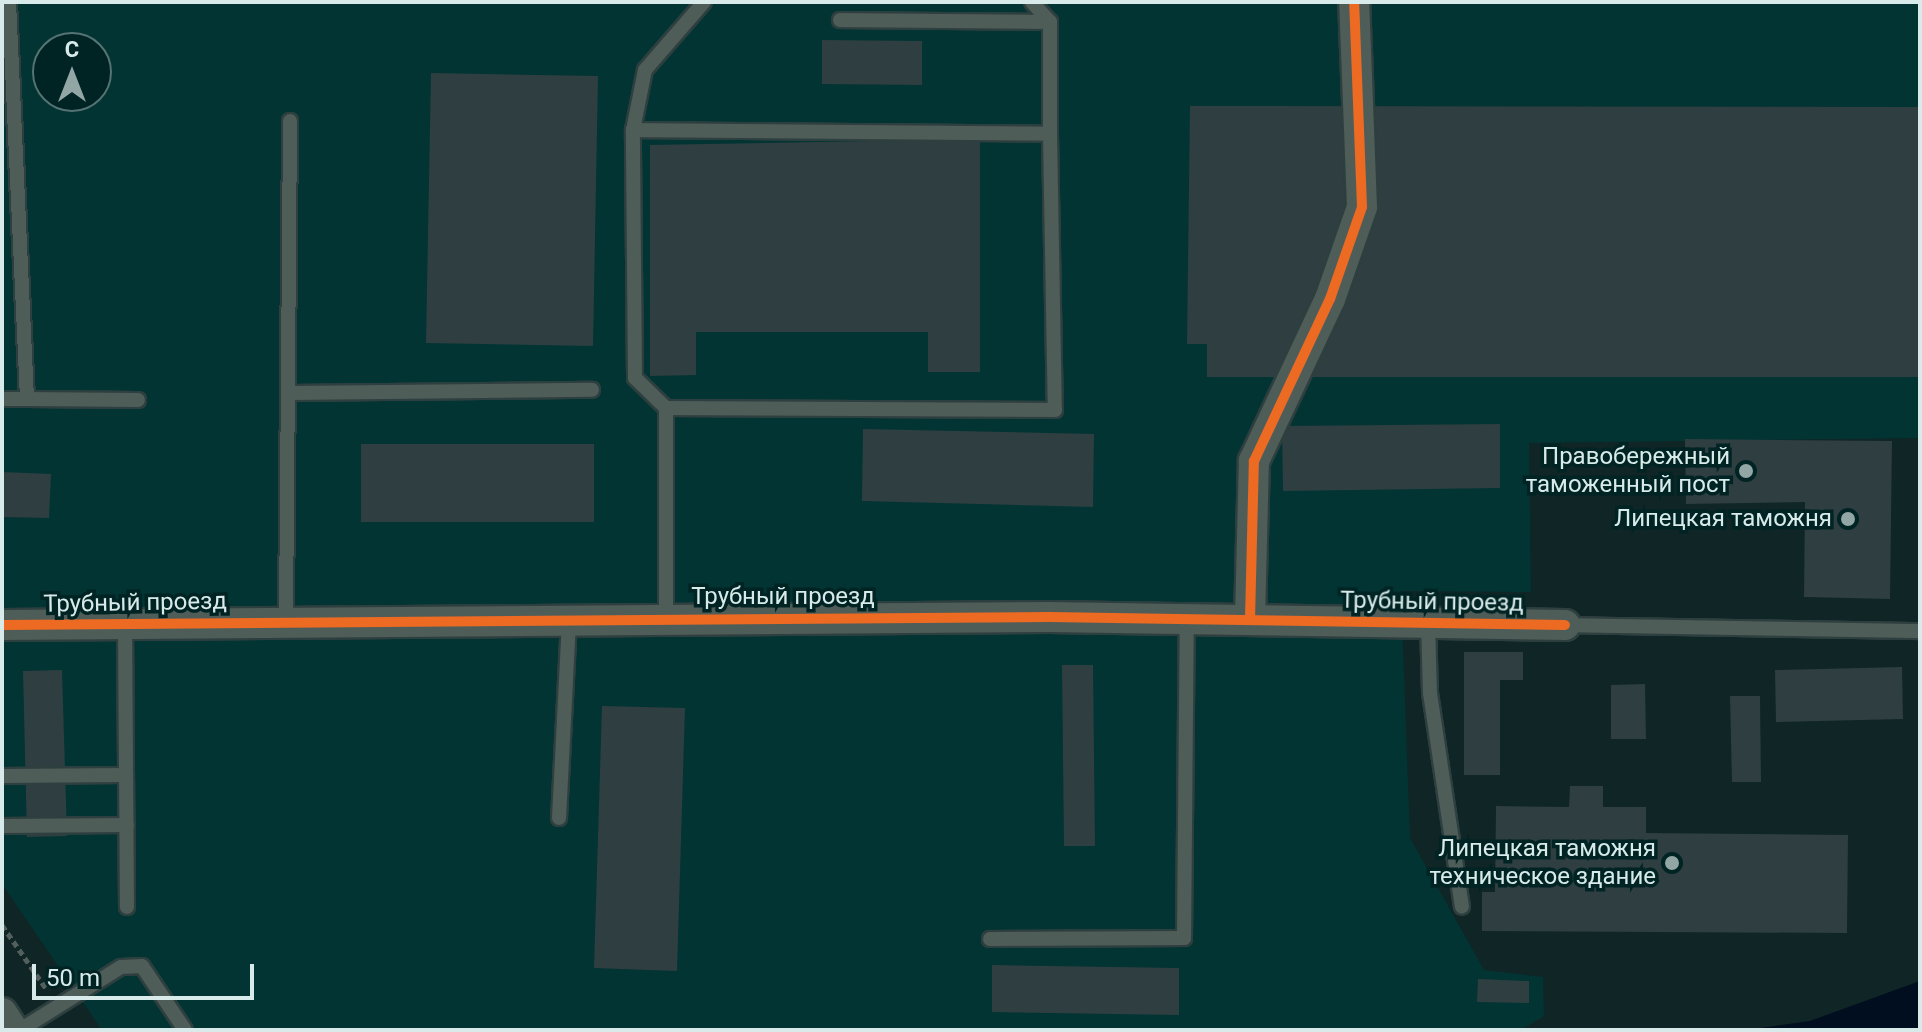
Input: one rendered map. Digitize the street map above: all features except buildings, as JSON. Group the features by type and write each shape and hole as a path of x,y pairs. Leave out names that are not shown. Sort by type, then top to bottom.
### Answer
{"street":[{"path":"1250,620 1254,461 1330,299 1362,207 1354,4"},
{"name":"Трубный проезд","path":"2,625 666,617 1187,619 1565,625"},
{"path":"2,1013 13,1030"}],"lane":[{"path":"9,2 27,399"},
{"path":"704,2 645,70 633,130 635,378 666,408 1055,410 1050,22 1032,2"},
{"path":"840,20 1050,22"},
{"path":"286,621 290,121"},
{"path":"633,130 1050,134"},
{"path":"289,393 592,390"},
{"path":"2,399 138,400"},
{"path":"666,408 666,617"},
{"path":"559,818 569,618"},
{"path":"990,939 1184,938 1187,619"},
{"path":"1428,622 1430,693 1462,907"},
{"path":"125,623 127,907"},
{"path":"1565,625 1920,631"},
{"path":"2,776 126,775"},
{"path":"2,826 127,825"},
{"path":"20,1030 121,967 142,966 185,1030"}],"path":[{"path":"2,925 58,1006"}],"shaded area":[{"path":"2,2 1920,2 1920,438 1529,443 1531,592 1401,591 1410,838 1484,970 1543,977 1544,1016 1521,1030 102,1030 2,884"},
{"path":"1920,981 1920,1030 1745,1030 1810,1021"}],"cycle path":[{"path":"1250,620 1254,461 1330,299 1362,207 1354,2"},
{"path":"2,625 1049,617 1565,625"}],"place":[{"name":"Правобережный таможенный пост","path":"1746,471"},
{"name":"Липецкая таможня","path":"1848,519"},
{"name":"Липецкая таможня техническое здание","path":"1672,863"}]}
